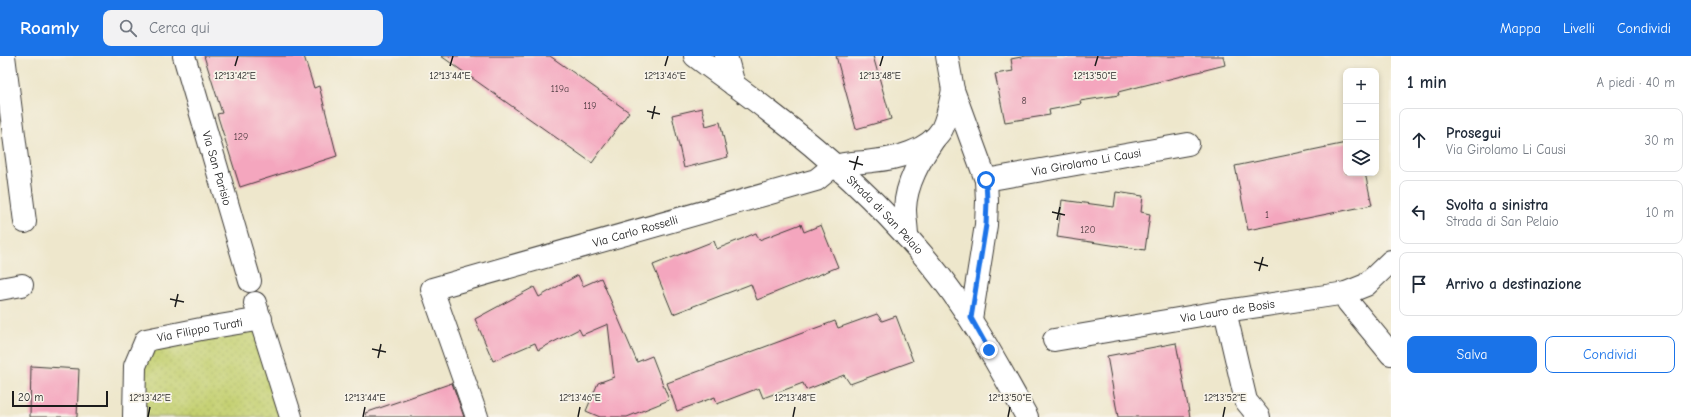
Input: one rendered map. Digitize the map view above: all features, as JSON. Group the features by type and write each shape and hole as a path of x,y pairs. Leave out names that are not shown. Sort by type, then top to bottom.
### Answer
{"street":[{"path":"4,56 25,222"},
{"name":"Via San Parisio","path":"184,56 250,281"},
{"name":"Strada di San Pelaio","path":"695,56 771,112 836,166 907,237 929,262 971,318 1027,417"},
{"path":"726,56 734,85"},
{"path":"946,56 953,90 986,180 986,225 971,318"},
{"path":"907,237 905,207 912,178 922,156 942,128 949,110 953,90"},
{"path":"836,166 884,160 905,154 923,146 934,138"},
{"name":"Via Girolamo Li Causi","path":"986,180 1188,144"},
{"name":"Via Carlo Rosselli","path":"478,417 432,288 816,180 836,166"},
{"name":"Via Lauro de Bosis","path":"1054,340 1226,311 1346,293 1366,285 1391,261"},
{"path":"0,289 22,284"},
{"path":"1346,293 1348,302 1391,354"},
{"name":"Via Filippo Turati","path":"134,417 135,366 146,340 258,311 291,417"},
{"path":"1226,311 1246,401 1259,417"}],"green space":[{"path":"261,319 291,417 134,417 146,340"}],"building":[{"path":"204,56 304,56 314,88 319,86 337,156 240,187 217,114 222,113"},
{"path":"441,56 550,56 629,112 592,163"},
{"path":"836,56 873,56 891,119 856,129"},
{"path":"1026,56 1223,56 1225,65 1118,92 1119,95 1080,101 1081,104 1049,110 1050,115 1005,122 995,74 1013,71 1011,59"},
{"path":"702,108 706,126 720,122 728,157 684,168 672,115"},
{"path":"1343,144 1343,176 1366,176 1372,205 1248,230 1235,166"},
{"path":"1116,192 1143,196 1141,212 1150,214 1145,250 1057,237 1062,200 1114,207"},
{"path":"801,224 804,232 821,225 838,267 757,300 751,284 673,314 653,265 714,241 717,249 756,233 759,240"},
{"path":"578,275 583,286 601,278 637,362 652,356 669,400 627,417 600,417 586,411 598,383 614,377 608,324 582,335 579,329 538,350 535,343 493,361 475,319 534,287 539,297"},
{"path":"877,314 882,321 896,316 913,361 850,384 844,375 806,390 803,383 763,398 759,388 717,404 715,397 677,411 667,383 835,321 838,328"},
{"path":"1176,343 1190,417 1118,417 1107,356"},
{"path":"31,366 79,369 77,417 30,417"},
{"path":"452,383 464,417 366,417 365,413"}],"route":[{"path":"986,180 986,225 971,318 989,350"}]}
